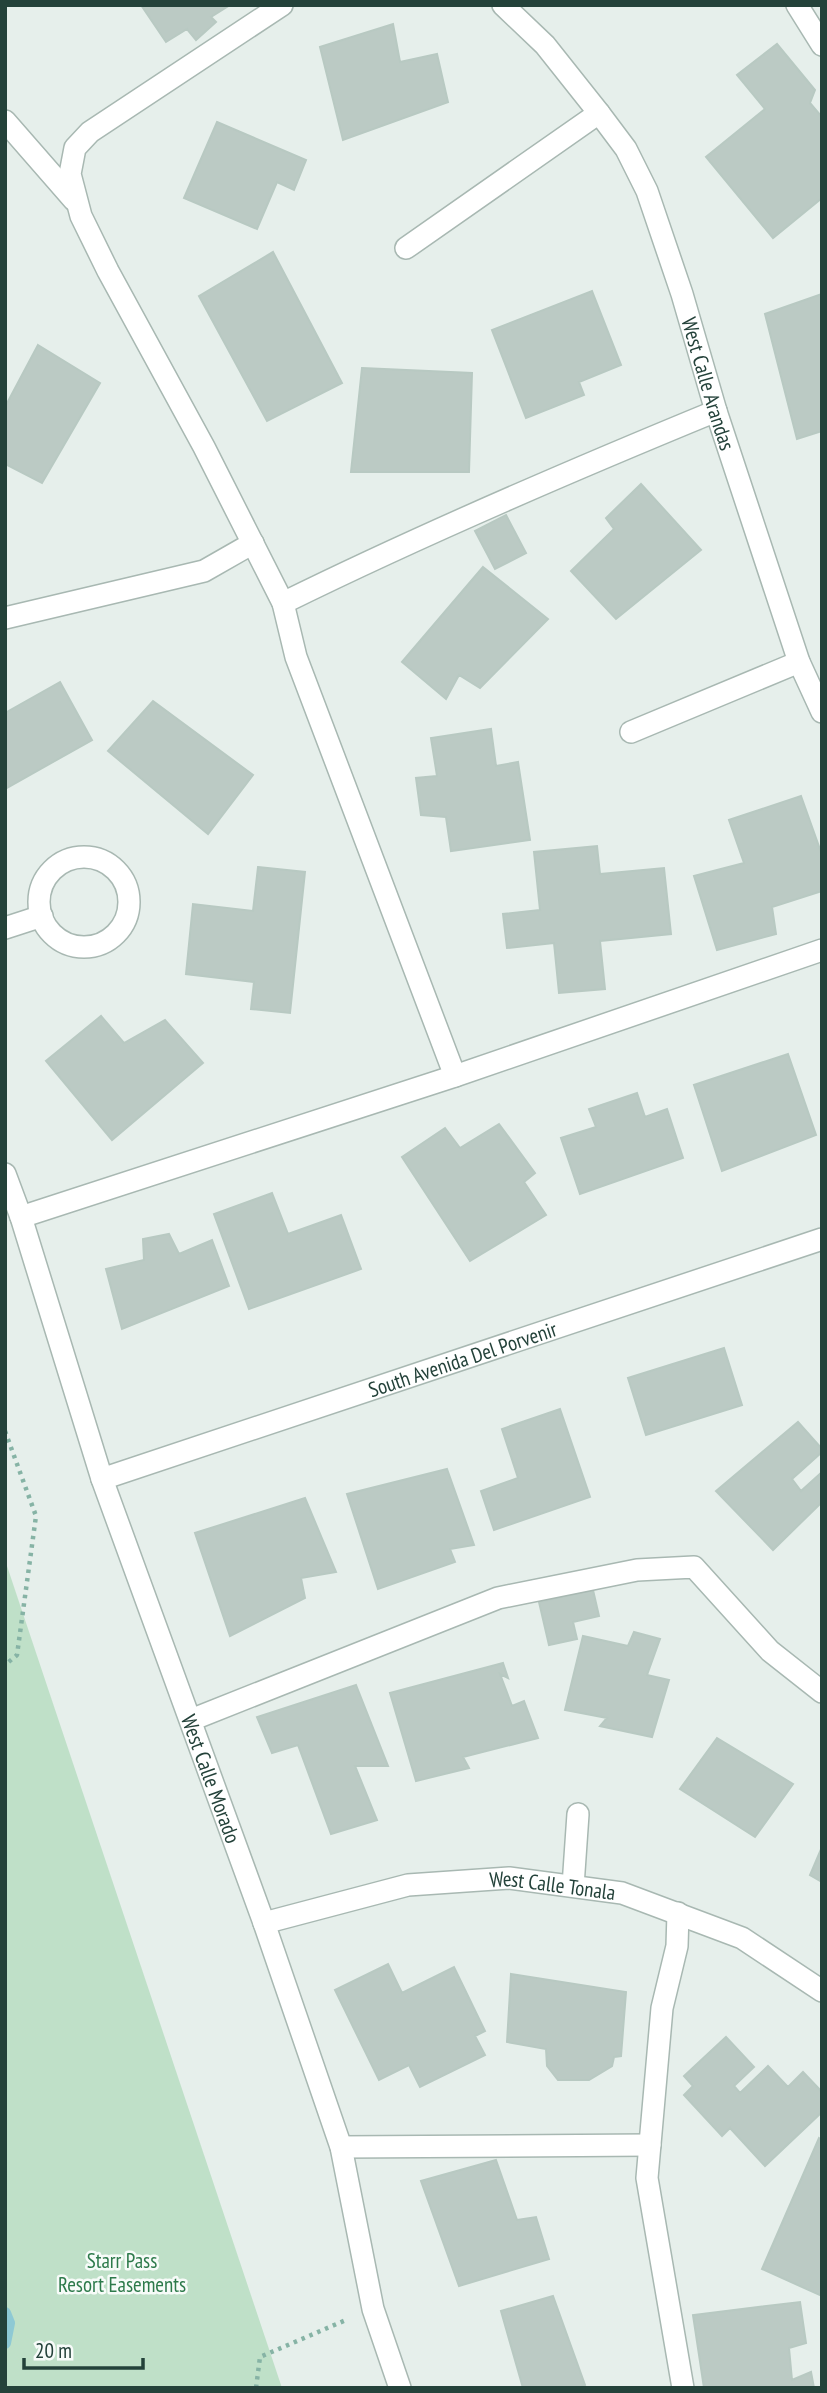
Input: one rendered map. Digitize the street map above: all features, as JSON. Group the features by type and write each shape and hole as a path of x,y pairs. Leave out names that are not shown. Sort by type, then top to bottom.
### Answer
{"street":[{"path":"282,5 90,132 75,148 70,174 81,216 108,271 204,447 283,603 296,657 454,1076"},
{"name":"West Calle Arandas","path":"503,5 545,45 599,113 626,149 647,191 799,662 822,712"},
{"path":"797,5 822,45"},
{"path":"406,248 599,113"},
{"path":"5,121 78,204"},
{"path":"283,603 393,549 541,483 716,411"},
{"path":"5,618 204,570 253,542"},
{"path":"631,732 799,662"},
{"path":"77,857 93,858 107,863 119,873 127,887 127,915 121,928 111,938 99,944 85,947 58,938 48,928 42,916 39,900 42,885 50,872 62,862 77,857"},
{"path":"5,928 42,916"},
{"path":"21,1217 454,1076 822,950"},
{"name":"West Calle Morado","path":"5,1174 21,1217 102,1479 264,1923 341,2147 373,2309 400,2388"},
{"name":"South Avenida Del Porvenir","path":"102,1479 822,1239"},
{"path":"191,1720 498,1598 637,1570 694,1567 770,1651 822,1692"},
{"path":"573,1886 578,1814"},
{"name":"West Calle Tonala","path":"264,1923 408,1885 509,1878 622,1893 678,1913 742,1938 822,1991"},
{"path":"678,1913 677,1946 662,2008 647,2178 683,2388"},
{"path":"341,2147 650,2145"}],"path":[{"path":"5,1430 36,1516 17,1655 5,1665"},
{"path":"256,2388 260,2357 373,2309"}],"green space":[{"name":"Starr Pass Resort Easements","path":"5,1560 282,2388 5,2388"}],"building":[{"path":"141,5 230,5 211,17 216,22 196,40 187,29 166,42"},
{"path":"393,24 400,62 437,54 448,102 343,140 320,47"},
{"path":"777,44 815,90 810,103 822,117 822,198 773,238 706,157 765,109 737,75"},
{"path":"217,122 306,160 294,190 277,182 257,229 184,198"},
{"path":"273,252 342,383 267,421 199,296"},
{"path":"592,291 621,365 579,382 584,395 526,418 492,330"},
{"path":"822,294 822,431 797,439 765,314"},
{"path":"38,345 100,383 42,483 5,464 5,407"},
{"path":"362,368 472,373 469,472 351,472"},
{"path":"641,484 701,550 616,619 571,571 614,529 606,518"},
{"path":"506,515 526,553 495,569 475,531"},
{"path":"483,567 548,619 480,688 459,675 446,699 402,662"},
{"path":"60,682 92,740 5,789 5,713"},
{"path":"153,701 253,775 208,834 108,751"},
{"path":"491,729 496,766 518,762 530,840 451,851 446,817 421,815 416,778 437,776 431,738"},
{"path":"801,796 822,855 822,891 772,907 776,934 717,950 694,876 744,863 729,820"},
{"path":"597,846 600,874 664,868 671,934 600,941 605,989 559,993 554,943 507,948 503,914 540,910 534,852"},
{"path":"258,867 305,872 290,1013 251,1009 254,982 186,974 193,904 253,911"},
{"path":"101,1016 124,1043 165,1020 203,1063 112,1140 46,1061"},
{"path":"788,1054 816,1135 722,1171 694,1085"},
{"path":"637,1093 645,1117 667,1109 683,1158 580,1194 561,1138 596,1127 589,1109"},
{"path":"499,1124 535,1173 524,1182 546,1215 470,1261 402,1157 445,1128 460,1148"},
{"path":"272,1193 288,1234 341,1215 361,1269 249,1309 214,1214"},
{"path":"169,1234 179,1254 212,1240 229,1286 122,1329 106,1269 144,1260 143,1239"},
{"path":"724,1348 742,1405 646,1435 628,1378"},
{"path":"560,1409 590,1497 494,1530 481,1491 518,1478 502,1429"},
{"path":"798,1422 822,1452 792,1479 801,1491 822,1472 822,1502 773,1550 716,1491"},
{"path":"447,1469 474,1545 450,1549 455,1562 378,1589 347,1494"},
{"path":"305,1498 336,1572 301,1578 305,1598 230,1636 195,1533"},
{"path":"593,1590 599,1616 573,1622 577,1639 549,1645 539,1602"},
{"path":"634,1632 660,1639 647,1675 669,1680 652,1737 600,1726 607,1718 565,1710 583,1636 628,1646"},
{"path":"503,1663 508,1678 500,1674 512,1706 524,1701 538,1738 463,1757 469,1768 416,1781 390,1693"},
{"path":"356,1685 388,1766 355,1766 377,1820 331,1834 298,1745 272,1753 257,1717"},
{"path":"717,1738 793,1784 755,1837 680,1789"},
{"path":"822,1847 822,1882 810,1875"},
{"path":"388,1964 402,1993 454,1967 485,2031 475,2036 485,2055 420,2087 409,2065 379,2080 335,1990"},
{"path":"511,1974 626,1992 621,2056 614,2057 612,2066 589,2080 558,2080 547,2066 546,2049 507,2042"},
{"path":"726,2037 754,2067 734,2086 740,2093 768,2066 788,2087 803,2072 822,2092 822,2112 765,2166 730,2128 722,2136 684,2095 693,2086 684,2076"},
{"path":"819,2138 822,2140 822,2296 762,2269"},
{"path":"496,2160 517,2220 536,2217 549,2259 459,2286 421,2181"},
{"path":"553,2296 585,2385 579,2388 523,2388 501,2311"},
{"path":"800,2302 806,2343 789,2348 792,2380 811,2372 814,2388 704,2388 693,2315"}],"waterway":[{"path":"5,2313 9,2323 5,2343"}]}
